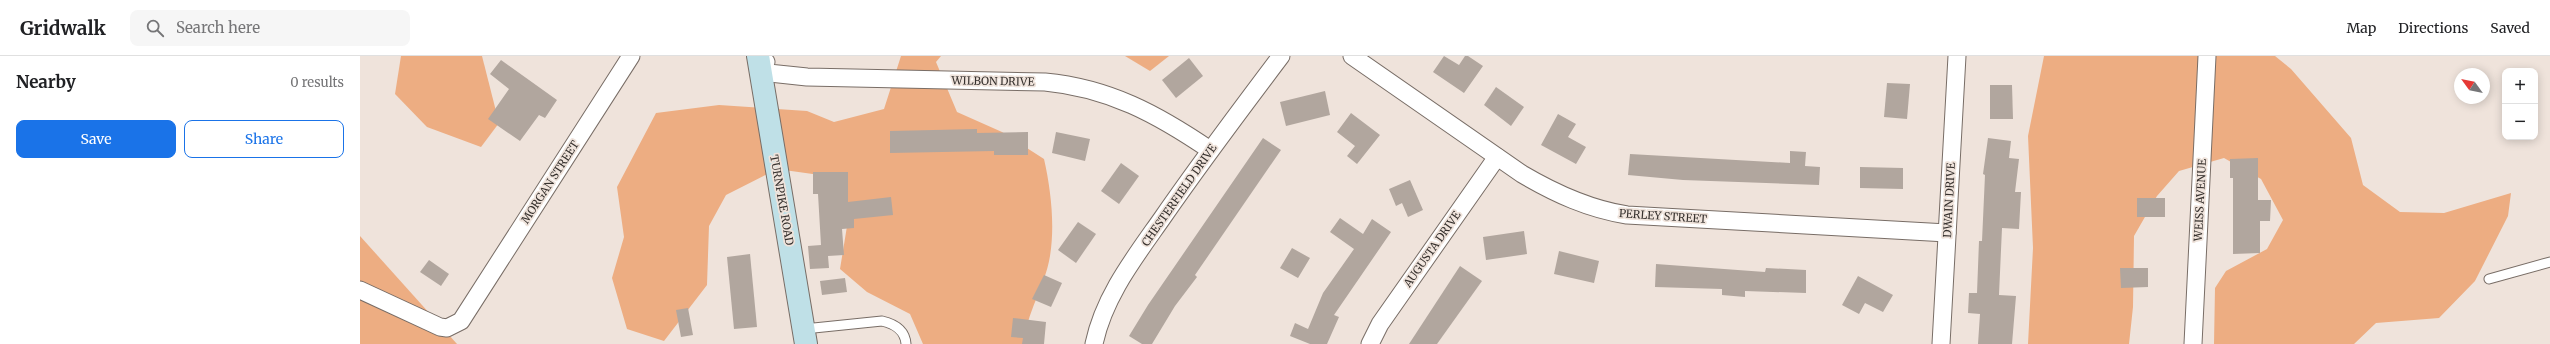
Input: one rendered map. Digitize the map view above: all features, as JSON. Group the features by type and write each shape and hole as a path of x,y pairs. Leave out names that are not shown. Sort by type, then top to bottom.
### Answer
{"street":[{"name":"MORGAN STREET","path":"360,290 447,328 461,321 631,56"},
{"name":"CHESTERFIELD DRIVE","path":"1094,344 1105,309 1118,282 1210,150 1281,56"},
{"name":"PERLEY STREET","path":"1352,56 1497,157 1549,190 1606,212 1627,215 1947,233"},
{"name":"DWAIN DRIVE","path":"1940,344 1957,56"},
{"name":"WEISS AVENUE","path":"2193,344 2208,56"},
{"name":"WILBON DRIVE","path":"762,61 807,77 1046,82 1076,85 1125,101 1189,136 1210,150"},
{"name":"TURNPIKE ROAD","path":"762,61 805,336"},
{"name":"AUGUSTA DRIVE","path":"1370,344 1380,324 1497,157"}],"lane":[{"path":"2489,279 2550,262"},
{"path":"805,336 882,321 893,323 901,330 906,344"}],"shaded area":[{"path":"401,56 482,56 499,123 481,147 427,127 395,94"},
{"path":"901,56 941,56 936,62 957,112 1002,132 1044,159 1052,208 1050,256 1048,267 1028,322 1024,344 923,344 910,314 867,292 840,269 849,214 834,177 777,169 726,195 709,226 707,285 664,341 627,329 612,278 624,237 617,187 656,113 719,105 807,111 834,122 884,109"},
{"path":"1125,56 1169,56 1150,71"},
{"path":"2044,56 2275,56 2291,69 2351,138 2363,185 2400,212 2444,213 2511,193 2508,216 2475,281 2439,318 2376,323 2354,344 2214,344 2215,288 2226,271 2267,249 2283,220 2261,179 2224,158 2179,171 2157,196 2134,236 2133,307 2129,344 2028,344 2033,248 2028,136"},
{"path":"360,236 457,344 360,344"}],"building":[{"path":"1444,56 1459,65 1465,56 1468,56 1483,66 1464,93 1433,72"},
{"path":"1189,58 1203,76 1176,98 1162,80"},
{"path":"501,60 557,100 545,118 539,115 520,141 488,119 509,89 490,74"},
{"path":"1887,83 1910,84 1907,119 1884,117"},
{"path":"1990,85 2012,85 2013,119 1990,119"},
{"path":"1496,87 1524,107 1511,126 1484,105"},
{"path":"1325,91 1330,115 1286,126 1280,102"},
{"path":"1351,113 1380,135 1357,164 1347,156 1355,146 1337,132"},
{"path":"1558,114 1576,124 1568,137 1586,147 1576,164 1541,145"},
{"path":"977,129 977,133 1028,132 1028,155 994,155 994,151 890,153 890,131"},
{"path":"1056,132 1090,139 1085,161 1052,153"},
{"path":"1263,138 1281,150 1195,275 1197,277 1175,306 1152,344 1142,344 1129,336 1148,305"},
{"path":"1988,138 2011,141 2009,158 2019,159 2015,192 2021,192 2019,229 2002,228 1999,295 2016,296 2012,344 1978,344 1980,314 1968,313 1969,293 1977,293 1979,241 1982,241 1985,175 1983,174"},
{"path":"1790,151 1806,152 1805,166 1820,167 1819,185 1683,180 1628,175 1630,154 1790,163"},
{"path":"2258,158 2258,200 2271,200 2270,221 2260,221 2260,253 2233,254 2233,178 2230,178 2230,159"},
{"path":"1121,163 1139,176 1119,204 1101,191"},
{"path":"1860,167 1903,168 1903,189 1860,188"},
{"path":"813,172 848,172 848,202 891,197 893,215 854,219 854,228 842,229 844,255 828,256 829,268 810,269 808,246 821,245 818,194 813,194"},
{"path":"1410,180 1423,210 1408,217 1402,203 1396,206 1389,189"},
{"path":"2137,198 2165,198 2165,217 2137,217"},
{"path":"1340,218 1363,234 1372,219 1391,232 1334,315 1339,317 1327,344 1310,344 1290,336 1295,323 1308,329 1323,293 1354,249 1330,232"},
{"path":"1078,222 1096,234 1076,263 1058,250"},
{"path":"1524,231 1527,254 1486,260 1483,237"},
{"path":"1292,248 1310,258 1298,278 1280,268"},
{"path":"1559,251 1599,261 1594,283 1554,274"},
{"path":"750,254 757,327 734,329 727,257"},
{"path":"429,260 449,274 441,286 420,272"},
{"path":"1656,264 1765,272 1766,268 1806,270 1806,293 1745,291 1745,297 1722,295 1722,289 1655,287"},
{"path":"1460,266 1482,281 1437,344 1409,344"},
{"path":"2120,268 2148,268 2148,287 2121,288"},
{"path":"1044,275 1062,283 1051,307 1032,299"},
{"path":"1858,276 1893,295 1883,312 1865,303 1859,314 1842,305"},
{"path":"845,278 847,292 822,295 820,281"},
{"path":"688,308 693,335 681,337 676,310"},
{"path":"1013,318 1046,322 1044,344 1022,344 1023,338 1011,337"}]}
